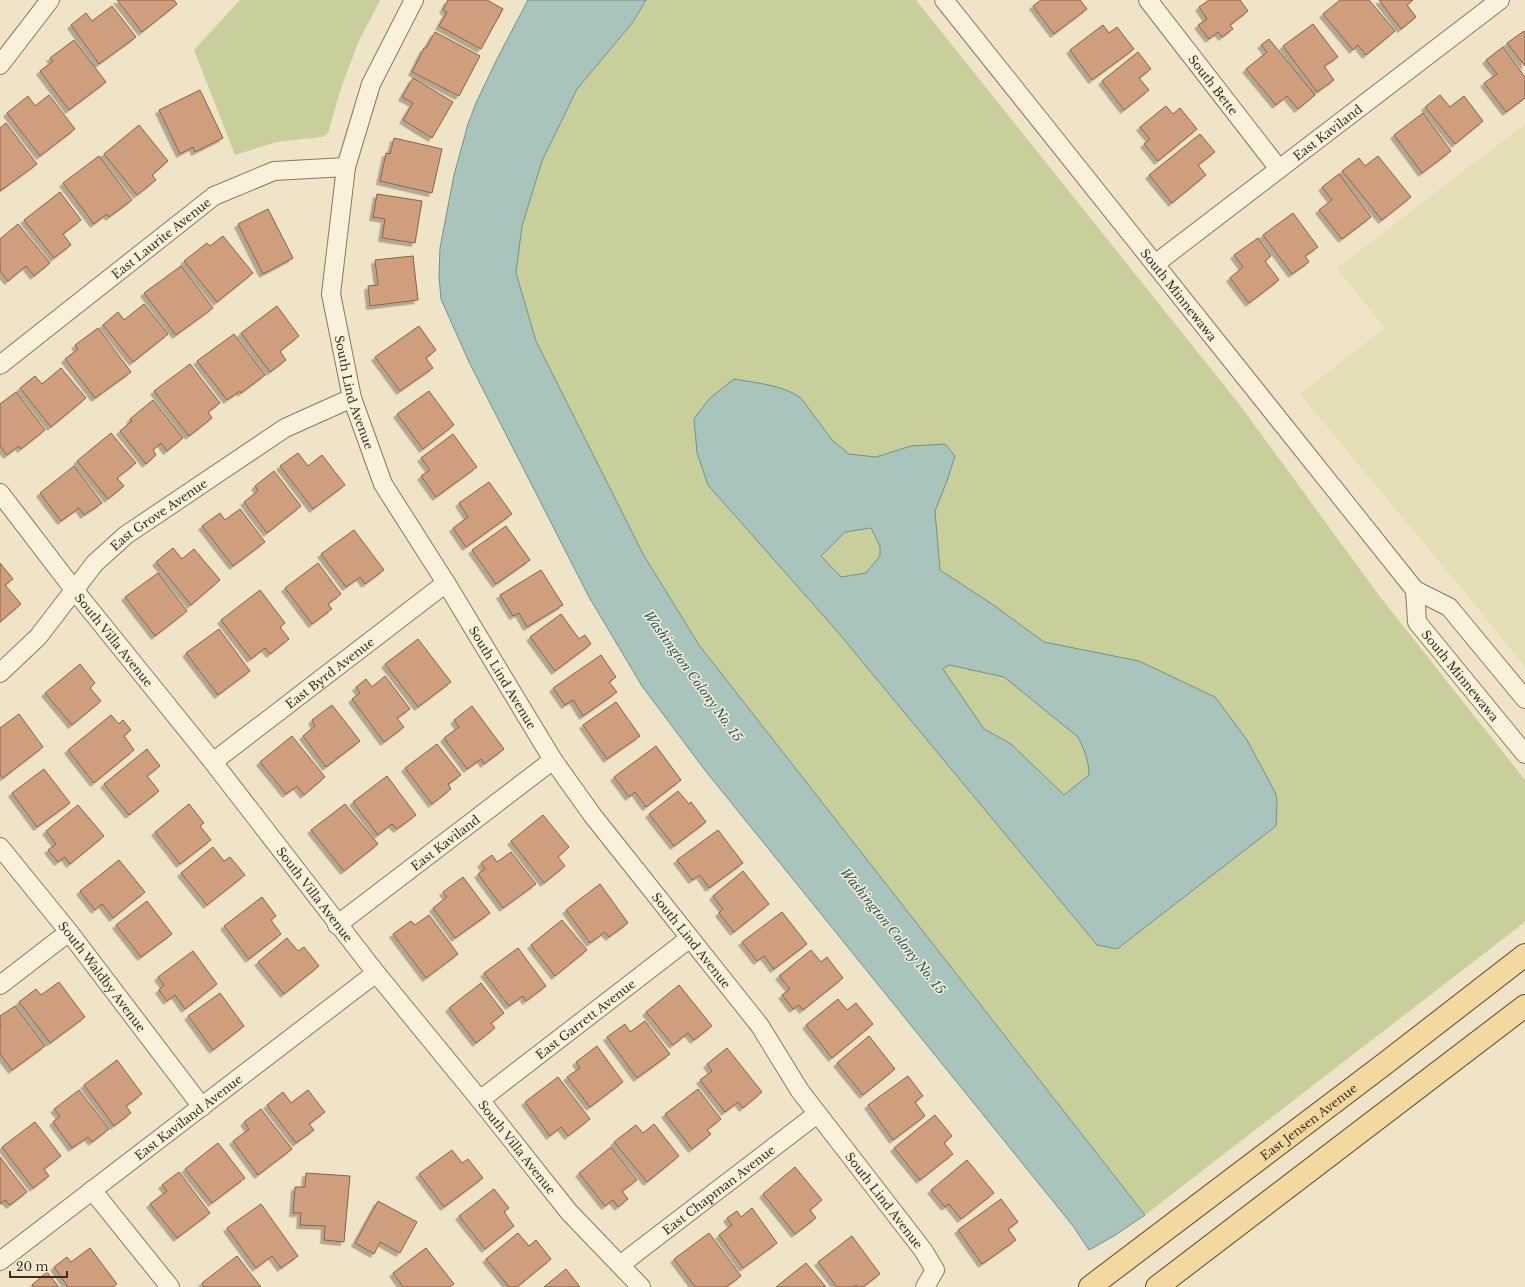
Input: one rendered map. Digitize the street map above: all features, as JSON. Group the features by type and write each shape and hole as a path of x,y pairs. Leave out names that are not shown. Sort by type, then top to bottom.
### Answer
{"main road":[{"name":"East Jensen Avenue","path":"1090,1287 1387,1062 1525,955"},
{"path":"1157,1287 1525,1006"}],"street":[{"path":"2,60 50,0"},
{"name":"South Lind Avenue","path":"414,0 371,84 346,167 331,294 352,398 383,484 446,583 553,760 593,816 760,1026 800,1091 923,1250 935,1270 925,1287"},
{"name":"South Minnewawa","path":"944,0 1415,590 1449,607 1525,699"},
{"name":"South Bette","path":"1148,0 1279,169"},
{"name":"East Kaviland","path":"1155,264 1500,0"},
{"name":"East Laurite Avenue","path":"0,366 214,196 274,171 346,167"},
{"name":"East Grove Avenue","path":"0,673 38,637 95,563 126,535 285,428 352,398"},
{"name":"South Villa Avenue","path":"0,493 75,590 213,762 376,973 569,1212 641,1287"},
{"name":"East Byrd Avenue","path":"213,762 446,583"},
{"name":"South Minnewawa","path":"1415,590 1417,622 1525,754"},
{"name":"East Kaviland","path":"338,925 553,760"},
{"name":"South Waldby Avenue","path":"0,847 69,932 202,1107"},
{"path":"0,985 69,932"},
{"name":"East Garrett Avenue","path":"480,1100 690,938"},
{"name":"East Kaviland Avenue","path":"0,1261 376,973"},
{"name":"East Chapman Avenue","path":"620,1265 817,1114"},
{"path":"92,1190 170,1287"}],"shaded area":[{"path":"1525,124 1525,667 1300,394 1385,328 1337,268"}],"green space":[{"path":"240,0 380,0 358,43 341,88 328,133 322,137 277,142 235,155 194,50"},
{"path":"646,0 916,0 1239,404 1381,598 1525,780 1525,922 1145,1215 699,645 643,554 536,341 516,273 522,226 542,161 577,89 633,22"}],"water":[{"name":"Washington Colony No. 15","path":"528,0 646,0 633,22 577,89 542,161 522,226 516,273 536,341 643,554 699,645 1145,1215 1114,1236 1089,1250 1073,1226 704,769 642,686 589,597 469,362 441,299 439,276 440,248 454,175 468,124 476,103 497,59"},
{"path":"734,379 769,385 786,390 801,398 832,440 849,454 876,457 911,446 945,444 955,456 935,511 940,570 992,604 1044,642 1139,661 1215,697 1247,740 1275,792 1277,800 1276,826 1117,949 1097,945 836,630 708,485 697,453 694,419 709,399","holes":["871,528 880,546 880,556 866,573 841,577 821,556 845,532","949,665 1004,677 1078,737 1086,755 1089,775 1064,795 1011,744 984,729 943,669"]}],"building":[{"path":"117,0 174,0 177,4 142,32"},
{"path":"448,0 487,0 503,9 481,49 439,26 447,12 443,10"},
{"path":"1041,0 1080,0 1087,9 1054,34 1033,6"},
{"path":"1209,0 1240,0 1248,11 1230,25 1233,29 1222,37 1218,32 1209,39 1198,25 1207,19 1199,7"},
{"path":"1340,0 1369,0 1395,31 1366,55 1358,45 1353,50 1323,14"},
{"path":"1379,0 1413,0 1407,5 1416,17 1401,29"},
{"path":"112,6 136,37 99,64 71,25 86,13 92,21"},
{"path":"1313,24 1338,57 1324,66 1334,80 1317,92 1283,46"},
{"path":"1103,25 1109,33 1117,27 1134,49 1092,80 1070,50"},
{"path":"1524,31 1525,32 1525,66 1507,43"},
{"path":"435,32 480,56 459,96 412,72 424,48 426,48"},
{"path":"1269,39 1315,95 1298,109 1287,96 1276,105 1246,69 1267,52 1261,45"},
{"path":"74,40 106,82 69,110 40,71 53,61 50,58"},
{"path":"1503,47 1525,77 1525,98 1506,112 1484,83 1497,74 1486,60"},
{"path":"1138,52 1151,69 1139,78 1149,90 1124,110 1102,81"},
{"path":"413,78 453,102 432,138 403,120 413,103 402,97"},
{"path":"200,90 223,138 195,152 193,147 180,154 159,110"},
{"path":"49,95 75,129 40,156 7,113 28,96 35,106"},
{"path":"1440,95 1450,107 1464,96 1483,121 1455,144 1425,107"},
{"path":"1166,106 1173,114 1180,108 1197,129 1158,161 1144,144 1150,139 1140,127"},
{"path":"1423,113 1451,151 1422,173 1394,135"},
{"path":"6,123 37,164 0,191 0,128"},
{"path":"139,125 168,161 152,175 156,180 137,195 104,154"},
{"path":"1200,134 1215,152 1198,165 1206,175 1172,203 1149,175"},
{"path":"394,138 442,149 432,193 380,181 386,153 390,154"},
{"path":"99,156 132,200 109,217 107,214 94,224 63,183"},
{"path":"1378,156 1411,197 1382,220 1342,171 1359,158 1365,166"},
{"path":"1339,174 1371,217 1342,239 1319,210 1332,200 1322,187"},
{"path":"60,192 81,220 63,234 71,245 54,258 24,220"},
{"path":"377,194 422,201 415,243 382,238 385,219 373,217"},
{"path":"268,209 293,258 263,274 238,224"},
{"path":"1293,213 1318,247 1305,256 1309,262 1292,274 1263,235"},
{"path":"18,224 50,263 34,276 26,266 8,281 0,271 0,239"},
{"path":"223,236 253,273 217,302 184,261 207,243 210,246"},
{"path":"1258,238 1271,256 1265,261 1279,280 1249,303 1230,278 1243,267 1234,255"},
{"path":"413,256 418,300 370,306 368,286 378,285 375,260"},
{"path":"181,266 213,308 176,335 144,293"},
{"path":"144,304 168,334 133,362 103,325 118,312 124,320"},
{"path":"277,306 299,336 280,351 286,360 270,372 241,333"},
{"path":"419,326 436,350 426,358 433,368 400,391 375,357"},
{"path":"98,328 131,372 95,398 65,359 78,349 75,345"},
{"path":"234,334 265,375 241,393 240,391 227,400 197,361"},
{"path":"190,364 220,403 208,412 212,418 189,436 154,391"},
{"path":"61,368 86,398 51,427 20,388 35,376 42,384"},
{"path":"429,391 454,425 423,449 397,414"},
{"path":"16,392 45,430 21,449 19,446 7,455 0,446 0,404"},
{"path":"153,400 183,438 167,451 161,443 153,450 156,455 146,464 120,431 132,421 130,419"},
{"path":"111,433 136,463 117,478 124,486 108,499 77,461"},
{"path":"453,434 477,467 436,497 421,476 430,470 421,458"},
{"path":"298,453 308,466 322,455 345,485 313,509 280,466"},
{"path":"74,466 102,503 84,515 79,508 61,521 40,493"},
{"path":"274,471 301,506 267,533 244,502 258,491 255,486"},
{"path":"489,482 512,514 466,547 453,528 468,517 459,503"},
{"path":"240,509 265,542 233,566 202,526 220,513 225,520"},
{"path":"506,526 530,560 496,584 472,550"},
{"path":"354,530 384,570 365,584 360,577 346,587 321,554"},
{"path":"173,548 182,559 194,549 220,580 191,605 156,562"},
{"path":"0,563 13,579 5,585 21,604 0,622"},
{"path":"318,563 341,594 328,604 332,609 312,624 285,588"},
{"path":"541,570 563,605 527,627 519,613 513,616 500,595"},
{"path":"158,573 187,611 155,636 125,597"},
{"path":"260,590 285,623 280,627 289,639 270,654 265,648 251,659 221,620"},
{"path":"561,614 579,639 585,635 591,644 555,671 530,637"},
{"path":"219,629 250,671 218,695 186,653"},
{"path":"418,639 451,682 418,707 385,664"},
{"path":"601,655 616,677 609,682 617,692 583,716 573,700 565,705 553,688"},
{"path":"80,664 95,683 90,688 101,701 72,725 45,693"},
{"path":"385,676 410,709 397,718 404,727 384,742 352,699 360,693 356,687 366,679 372,687"},
{"path":"616,702 640,736 607,759 583,725"},
{"path":"332,705 360,741 326,767 303,736 315,726 312,720"},
{"path":"472,706 504,749 484,764 481,759 467,769 444,738 459,727 454,720"},
{"path":"19,714 43,747 3,778 0,775 0,728"},
{"path":"111,715 119,724 123,720 131,730 124,736 134,750 94,783 68,750"},
{"path":"292,736 325,777 304,795 297,786 286,794 260,762"},
{"path":"437,744 461,775 448,784 451,789 432,804 405,768"},
{"path":"656,746 681,780 646,807 635,792 629,797 614,777"},
{"path":"147,749 160,766 147,776 159,791 129,815 104,784"},
{"path":"44,769 70,803 37,827 12,793"},
{"path":"387,776 416,815 397,829 392,824 378,835 353,802"},
{"path":"678,791 689,804 691,802 706,822 674,846 649,814"},
{"path":"189,804 204,823 200,826 211,840 180,864 155,832"},
{"path":"345,804 378,844 344,871 311,830"},
{"path":"78,805 104,836 70,864 65,857 58,862 48,850 56,844 46,831"},
{"path":"543,815 569,847 558,857 565,866 544,883 511,841"},
{"path":"718,830 743,863 709,888 700,875 692,880 677,860"},
{"path":"213,847 224,861 230,857 245,875 207,905 181,873"},
{"path":"511,852 536,884 503,908 478,874 485,869 481,863 492,855 497,862"},
{"path":"119,860 145,892 113,918 102,904 95,910 80,891"},
{"path":"743,871 769,904 734,932 719,913 723,909 713,896"},
{"path":"463,877 490,913 455,938 433,908 447,897 443,892"},
{"path":"600,884 628,923 609,937 605,932 590,943 566,910"},
{"path":"262,897 276,916 271,920 281,934 249,959 224,926"},
{"path":"147,901 172,934 141,957 116,925"},
{"path":"782,912 807,944 774,969 764,956 757,961 742,942"},
{"path":"429,915 458,954 426,978 393,934 411,921 415,925"},
{"path":"562,920 587,950 555,976 531,945"},
{"path":"287,938 298,951 304,947 319,966 284,994 258,962"},
{"path":"518,948 546,986 526,1001 523,996 509,1006 484,973"},
{"path":"811,950 821,962 827,957 843,978 803,1010 799,1005 793,1009 782,995 790,989 779,976"},
{"path":"193,951 217,984 185,1009 175,995 167,1001 159,990 164,985 158,977"},
{"path":"59,982 85,1017 50,1043 19,1002 36,989 41,995"},
{"path":"481,983 504,1013 491,1023 495,1028 476,1043 449,1008"},
{"path":"679,985 712,1026 694,1040 688,1033 673,1045 646,1012"},
{"path":"220,993 244,1026 213,1050 188,1016"},
{"path":"838,999 847,1010 856,1003 873,1024 832,1058 806,1025"},
{"path":"15,1006 45,1046 12,1070 0,1054 0,1016"},
{"path":"645,1021 670,1054 637,1078 607,1037 625,1024 630,1032"},
{"path":"869,1036 895,1069 863,1095 837,1063"},
{"path":"597,1046 623,1082 590,1107 567,1077 580,1068 576,1062"},
{"path":"727,1048 762,1092 743,1108 738,1102 725,1112 700,1080 712,1071 707,1064"},
{"path":"117,1060 142,1094 126,1106 131,1113 114,1126 84,1085"},
{"path":"908,1076 923,1096 915,1102 925,1116 893,1140 868,1105"},
{"path":"558,1077 590,1119 568,1136 561,1127 550,1136 525,1102"},
{"path":"698,1089 721,1119 707,1130 711,1134 692,1149 665,1114"},
{"path":"79,1090 109,1129 92,1142 88,1137 72,1148 53,1122 60,1116 54,1109"},
{"path":"308,1090 325,1112 309,1124 314,1130 296,1143 267,1105 283,1092 291,1103"},
{"path":"261,1109 292,1149 258,1175 233,1141 249,1129 244,1122"},
{"path":"935,1115 952,1136 944,1143 953,1154 920,1180 894,1148"},
{"path":"35,1122 61,1156 44,1169 49,1176 33,1188 2,1147"},
{"path":"654,1124 679,1156 647,1182 614,1142 636,1125 643,1133"},
{"path":"218,1143 245,1178 212,1203 185,1169"},
{"path":"611,1147 637,1180 622,1191 628,1199 618,1207 613,1200 605,1206 579,1173"},
{"path":"452,1150 462,1163 468,1159 483,1178 444,1207 419,1174"},
{"path":"0,1157 27,1192 10,1205 5,1200 0,1204"},
{"path":"967,1160 994,1193 961,1219 949,1204 945,1207 931,1190"},
{"path":"795,1167 822,1200 810,1210 816,1218 795,1234 763,1194"},
{"path":"179,1172 210,1213 177,1238 150,1204 167,1191 162,1185"},
{"path":"306,1173 350,1176 344,1242 324,1240 325,1226 300,1225 301,1213 293,1213 295,1187 305,1187"},
{"path":"494,1189 509,1208 504,1212 514,1226 485,1249 459,1216"},
{"path":"1001,1199 1018,1222 1008,1229 1016,1240 982,1264 958,1230"},
{"path":"378,1201 417,1222 400,1253 380,1242 374,1254 355,1243"},
{"path":"261,1204 298,1256 281,1268 272,1256 256,1268 227,1228"},
{"path":"752,1208 777,1243 743,1268 719,1235 732,1225 727,1218 737,1211 741,1217"},
{"path":"518,1233 529,1246 536,1240 551,1259 517,1287 509,1287 486,1259"},
{"path":"709,1233 741,1276 726,1287 695,1287 674,1259"},
{"path":"852,1236 880,1274 863,1287 858,1287 856,1285 854,1287 837,1287 818,1262"},
{"path":"90,1248 117,1284 113,1287 68,1287 54,1267 67,1257 71,1262"},
{"path":"426,1248 454,1284 450,1287 403,1287 393,1273"},
{"path":"237,1256 261,1287 204,1287 202,1283"},
{"path":"806,1263 826,1287 776,1287"},
{"path":"566,1269 580,1287 544,1287"},
{"path":"47,1272 59,1287 33,1287 32,1285"}]}
